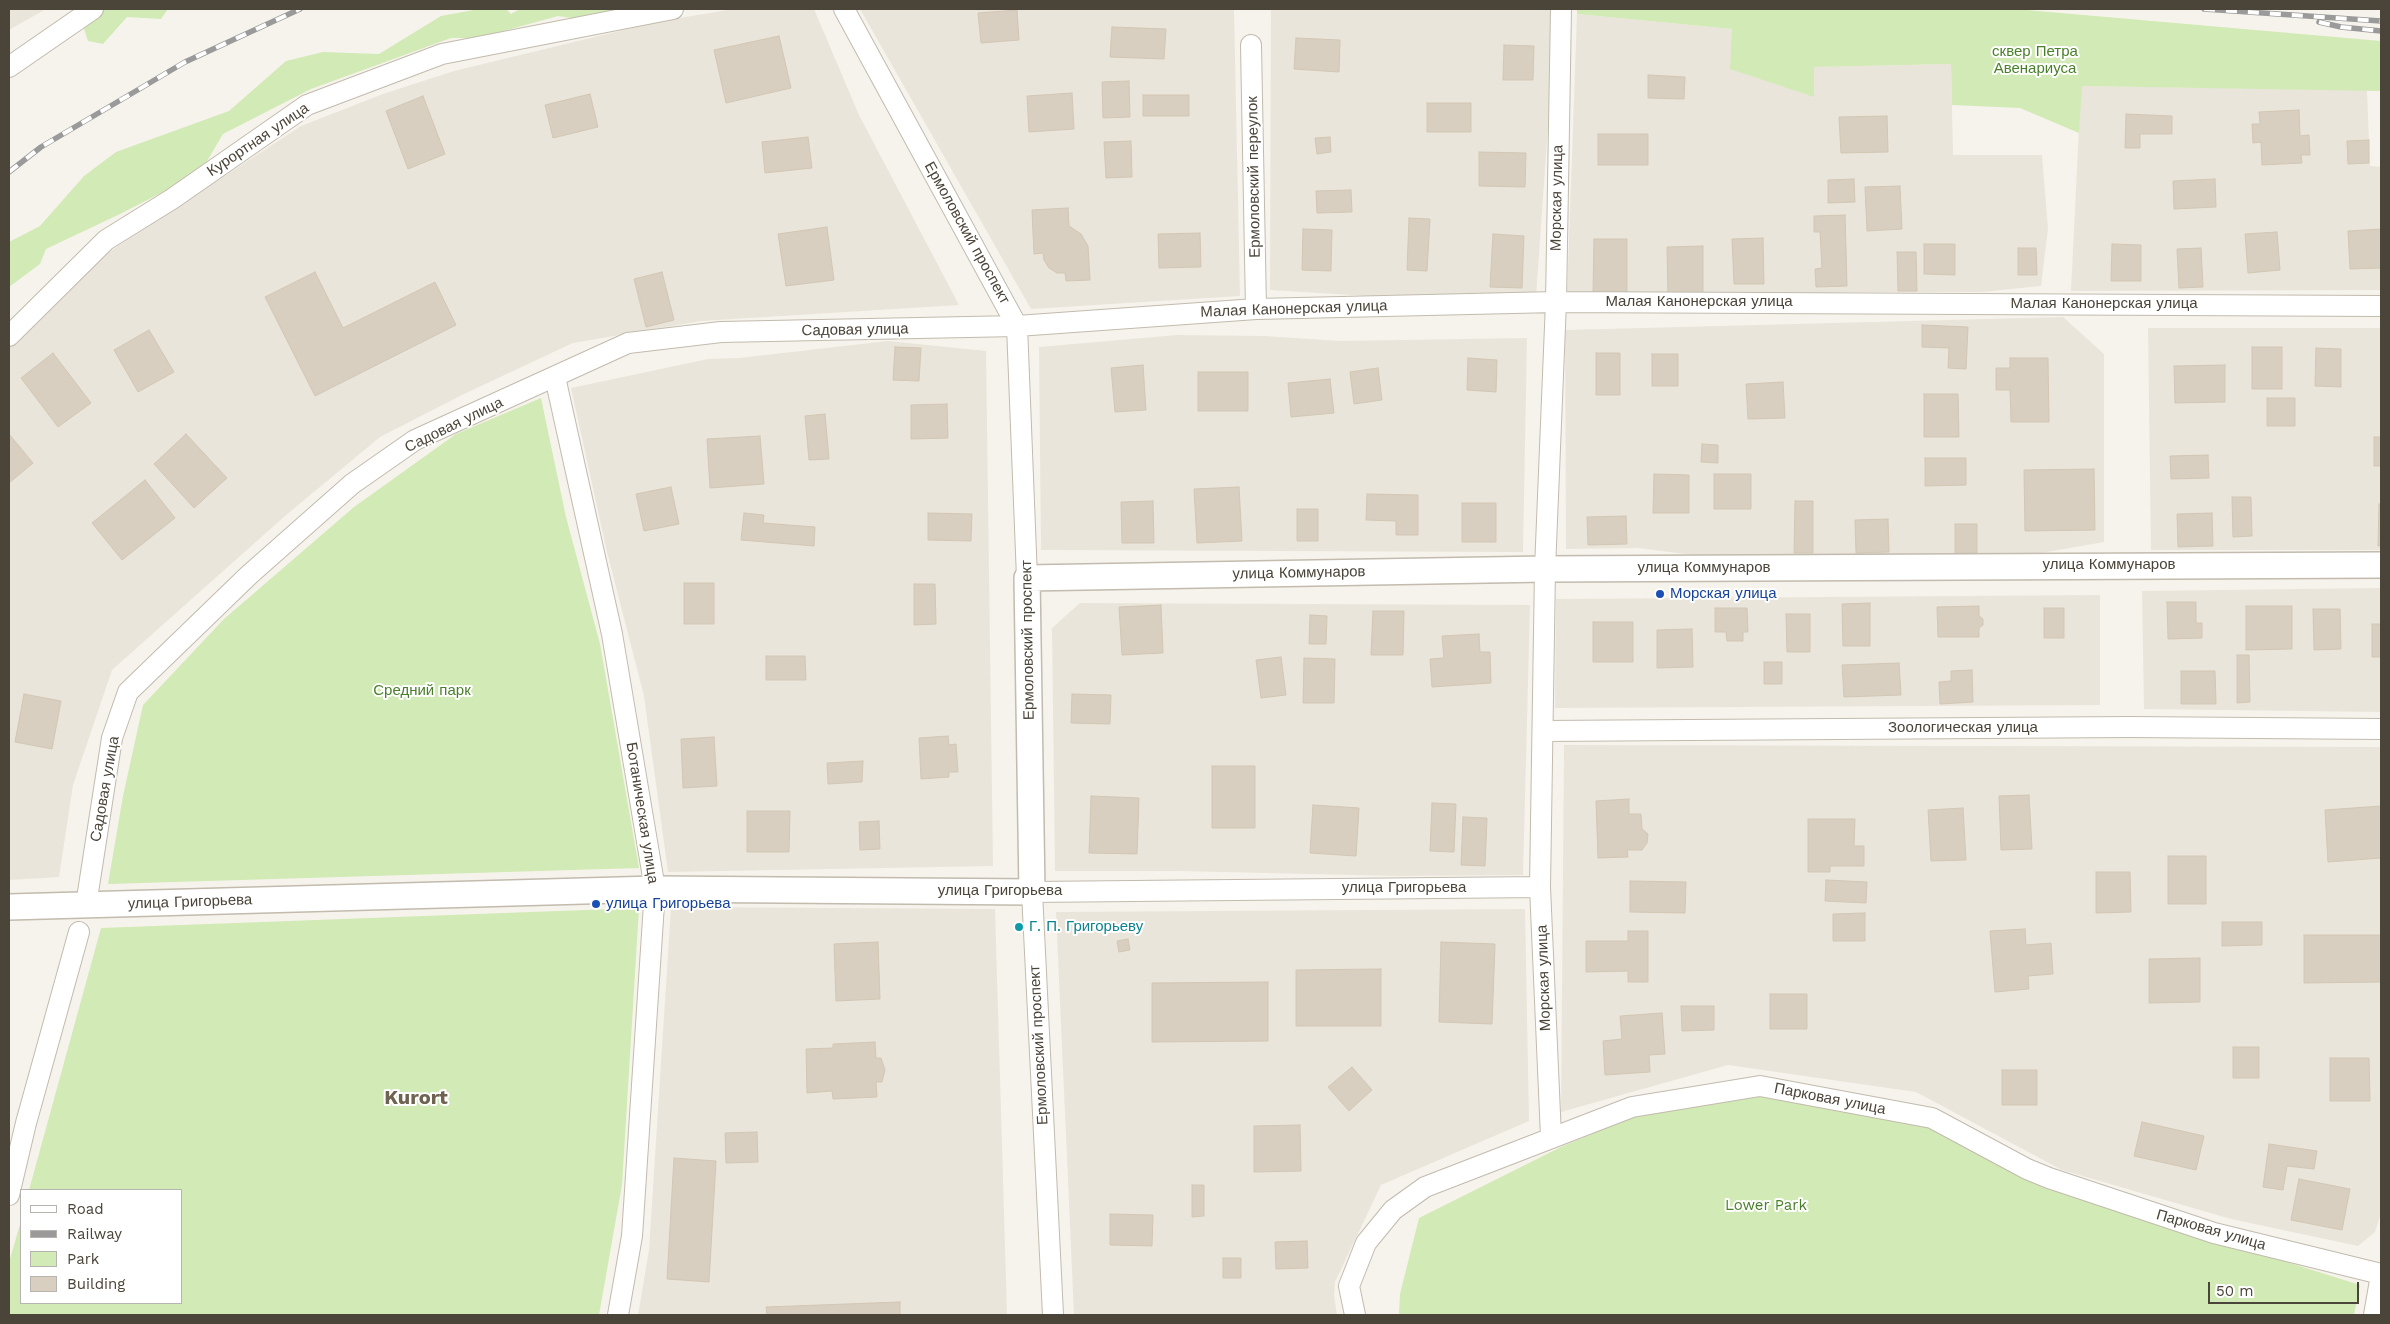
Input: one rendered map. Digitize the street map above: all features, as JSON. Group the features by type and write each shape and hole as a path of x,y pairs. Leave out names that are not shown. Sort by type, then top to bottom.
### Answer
{"street":[{"path":"9,67 93,9"},
{"name":"Курортная улица","path":"9,336 106,240 172,199 307,106 442,54 673,9"},
{"name":"Ермоловский проспект","path":"844,9 1017,326 1027,578 1032,892 1053,1315"},
{"name":"Морская улица","path":"1551,1137 1540,887 1544,730 1545,569 1556,302 1561,9"},
{"name":"Ермоловский переулок","path":"1251,45 1256,309"},
{"name":"Малая Канонерская улица","path":"1017,326 1256,309 1556,302 2381,306"},
{"name":"Садовая улица","path":"86,905 112,738 128,692 249,575 352,484 415,440 628,343 712,333 1017,326"},
{"name":"Ботаническая улица","path":"555,377 612,634 655,889 632,1236 618,1315"},
{"name":"улица Коммунаров","path":"1027,578 1545,569 2381,564"},
{"name":"Зоологическая улица","path":"1544,730 2129,727 2381,729"},
{"name":"улица Григорьева","path":"9,907 655,889 1032,892 1540,887"},
{"path":"9,1195 26,1123 79,932"},
{"name":"Парковая улица","path":"1355,1315 1349,1286 1366,1243 1392,1210 1425,1187 1632,1107 1760,1086 1932,1118 2027,1169 2050,1178 2214,1233 2381,1275"},
{"path":"2374,1315 2381,1275"}],"shaded area":[{"path":"9,9 46,9 9,30"},
{"path":"734,9 814,9 859,115 959,305 701,321 573,343 466,393 380,437 285,516 112,670 73,785 59,877 9,880 9,345 57,293 115,248 301,126 383,94 454,71 661,21"},
{"path":"860,9 1234,9 1240,296 1031,309"},
{"path":"1271,9 1551,9 1551,84 1536,296 1401,298 1270,290"},
{"path":"1577,14 1732,29 1814,96 1814,67 1951,64 1953,155 2042,155 2048,229 2041,286 1981,292 1850,292 1712,299 1567,297"},
{"path":"2081,86 2367,90 2370,166 2381,167 2381,290 2071,291"},
{"path":"2063,317 2104,354 2104,542 1990,562 1701,556 1638,548 1566,549 1565,330"},
{"path":"2148,328 2381,328 2381,550 2151,550"},
{"path":"1177,335 1265,336 1339,341 1527,338 1523,552 1041,550 1039,347"},
{"path":"888,341 986,351 993,866 668,872 644,696 607,552 571,388 708,359 739,358"},
{"path":"2381,588 2381,712 2144,709 2142,591"},
{"path":"2100,595 2100,705 1555,708 1556,599"},
{"path":"1080,603 1530,605 1523,875 1398,876 1178,871 1055,871 1052,628"},
{"path":"1564,745 2381,747 2381,1213 2375,1232 2358,1246 2231,1219 2062,1170 1916,1092 1728,1065 1561,1112"},
{"path":"671,907 995,909 1007,1315 638,1315 649,1250"},
{"path":"1525,909 1529,1121 1381,1185 1335,1282 1334,1295 1337,1315 1074,1315 1056,912"}],"green space":[{"path":"104,9 168,9 161,19 127,17 103,44 88,41 84,29"},
{"path":"479,9 506,9 511,14 520,9 635,9 586,20 558,16 478,38 451,38 311,89 223,134 200,173 46,249 40,264 9,287 9,242 40,226 84,176 116,152 229,111 286,61 323,52 379,54 441,16"},
{"name":"сквер Петра Авенариуса","path":"1577,9 2015,9 2381,41 2381,91 2082,86 2079,133 2020,108 1952,105 1951,64 1814,67 1814,97 1730,69 1732,29 1577,14"},
{"name":"Средний парк","path":"541,398 566,517 600,644 639,868 108,884 123,796 143,705 224,619 354,507 456,434"},
{"path":"639,908 622,1185 599,1315 9,1315 9,1262 20,1224 20,1304 182,1304 182,1189 29,1189 101,928"},
{"name":"Lower Park","path":"1768,1094 1923,1122 2048,1187 2360,1285 2354,1315 1399,1315 1400,1294 1419,1218 1563,1146 1633,1117"}],"building":[{"path":"1017,10 1019,40 981,43 978,13"},
{"path":"1112,27 1166,29 1164,59 1110,57"},
{"path":"779,36 791,88 726,103 714,50"},
{"path":"1296,38 1340,40 1339,72 1294,69"},
{"path":"1504,45 1534,46 1533,80 1503,80"},
{"path":"1648,75 1685,77 1684,99 1648,98"},
{"path":"1129,81 1130,117 1103,118 1102,82"},
{"path":"1072,93 1074,129 1029,132 1027,96"},
{"path":"590,94 598,127 553,138 545,105"},
{"path":"1143,95 1189,95 1189,116 1143,116"},
{"path":"423,96 445,154 408,169 386,111"},
{"path":"1427,103 1471,103 1471,132 1427,132"},
{"path":"2299,110 2300,136 2309,135 2310,155 2301,155 2302,163 2262,165 2261,142 2253,143 2252,124 2260,124 2259,112"},
{"path":"2126,114 2172,116 2172,134 2140,134 2140,148 2125,148"},
{"path":"1887,116 1888,152 1841,153 1839,117"},
{"path":"1598,134 1648,134 1648,165 1598,165"},
{"path":"808,137 812,168 765,173 762,142"},
{"path":"1330,137 1331,152 1317,154 1315,138"},
{"path":"2369,140 2369,163 2348,164 2347,141"},
{"path":"1131,141 1132,177 1106,178 1104,142"},
{"path":"1479,152 1526,153 1525,187 1479,186"},
{"path":"1854,179 1855,202 1828,203 1828,180"},
{"path":"2215,179 2216,207 2174,209 2173,181"},
{"path":"1900,186 1902,229 1867,231 1865,187"},
{"path":"1351,190 1352,212 1317,213 1316,191"},
{"path":"1068,208 1069,226 1081,234 1088,246 1090,280 1066,281 1065,273 1057,273 1049,268 1044,260 1043,253 1034,254 1032,210"},
{"path":"1845,215 1847,286 1816,287 1815,269 1822,268 1820,232 1814,232 1814,216"},
{"path":"1409,218 1430,219 1427,271 1407,270"},
{"path":"827,227 834,280 786,286 778,234"},
{"path":"1303,229 1332,230 1331,271 1302,270"},
{"path":"2381,229 2381,268 2350,269 2348,231"},
{"path":"2277,232 2280,270 2248,273 2245,234"},
{"path":"1200,233 1201,267 1159,268 1158,234"},
{"path":"1493,234 1524,236 1522,288 1490,287"},
{"path":"1763,238 1764,284 1734,284 1732,239"},
{"path":"1594,239 1627,239 1627,294 1593,294"},
{"path":"1924,244 1955,244 1955,275 1924,274"},
{"path":"2112,244 2141,245 2141,281 2111,281"},
{"path":"1703,246 1703,296 1668,297 1667,247"},
{"path":"2018,248 2036,248 2037,275 2018,275"},
{"path":"2201,248 2203,287 2179,288 2177,249"},
{"path":"1897,252 1916,252 1917,291 1898,291"},
{"path":"315,272 343,328 435,282 456,325 315,396 265,297"},
{"path":"662,272 674,320 646,327 634,279"},
{"path":"1922,325 1968,327 1966,369 1948,368 1949,348 1922,347"},
{"path":"149,330 174,372 138,392 114,350"},
{"path":"895,347 921,348 919,381 893,380"},
{"path":"2252,347 2282,347 2282,389 2252,389"},
{"path":"2316,348 2341,349 2341,387 2315,386"},
{"path":"53,353 91,403 58,427 21,378"},
{"path":"1596,353 1620,353 1620,395 1596,395"},
{"path":"1652,354 1678,354 1678,386 1652,386"},
{"path":"1468,358 1497,360 1496,392 1467,390"},
{"path":"2010,358 2048,358 2049,422 2011,422 2010,390 1996,390 1996,368 2010,368"},
{"path":"1143,365 1146,410 1115,412 1111,368"},
{"path":"2225,365 2225,402 2175,403 2174,366"},
{"path":"1378,368 1382,400 1354,404 1350,372"},
{"path":"1198,372 1248,372 1248,411 1198,411"},
{"path":"1330,379 1334,413 1291,417 1288,383"},
{"path":"1783,382 1785,418 1748,419 1746,384"},
{"path":"1924,394 1958,394 1959,437 1924,437"},
{"path":"2267,398 2295,398 2295,426 2267,426"},
{"path":"947,404 948,438 911,439 911,405"},
{"path":"825,414 829,459 809,460 805,416"},
{"path":"9,434 33,463 9,483"},
{"path":"186,434 227,478 194,508 154,464"},
{"path":"760,436 764,484 710,488 707,439"},
{"path":"2374,437 2381,437 2381,466 2374,466"},
{"path":"1702,444 1718,445 1718,463 1701,462"},
{"path":"2208,455 2209,478 2171,479 2170,456"},
{"path":"1925,458 1966,458 1966,485 1925,486"},
{"path":"2094,469 2095,530 2025,531 2024,470"},
{"path":"1654,474 1689,475 1689,513 1653,513"},
{"path":"1714,474 1751,474 1751,509 1714,509"},
{"path":"145,480 175,518 122,560 92,523"},
{"path":"671,487 679,524 644,531 636,494"},
{"path":"1239,487 1242,541 1197,543 1194,489"},
{"path":"1367,494 1418,495 1418,535 1396,535 1396,521 1366,520"},
{"path":"2232,497 2251,497 2252,536 2233,537"},
{"path":"1153,501 1154,543 1122,543 1121,502"},
{"path":"1795,501 1813,501 1813,553 1794,553"},
{"path":"1462,503 1496,503 1496,542 1462,542"},
{"path":"2379,504 2381,504 2381,546 2378,546"},
{"path":"1297,509 1318,509 1318,541 1297,541"},
{"path":"744,513 764,515 763,523 815,527 814,546 741,540"},
{"path":"928,513 972,514 971,541 928,540"},
{"path":"2212,513 2213,546 2178,547 2177,514"},
{"path":"1626,516 1627,544 1588,545 1587,517"},
{"path":"1888,519 1889,552 1856,553 1855,520"},
{"path":"1955,524 1977,524 1977,553 1955,553"},
{"path":"684,583 714,583 714,624 684,624"},
{"path":"914,584 935,584 936,624 914,625"},
{"path":"2167,602 2196,602 2196,623 2202,623 2202,638 2168,639"},
{"path":"1870,603 1870,646 1843,646 1842,604"},
{"path":"1161,605 1163,653 1122,655 1119,607"},
{"path":"1979,606 1979,616 1983,619 1983,625 1979,628 1979,637 1938,637 1937,607"},
{"path":"2246,606 2292,606 2292,649 2246,650"},
{"path":"1715,608 1747,608 1748,632 1743,632 1743,641 1727,641 1726,632 1715,632"},
{"path":"2044,608 2064,608 2064,638 2044,638"},
{"path":"2313,609 2340,609 2341,649 2314,650"},
{"path":"1373,611 1404,611 1403,655 1371,655"},
{"path":"1786,614 1810,614 1810,652 1787,652"},
{"path":"1310,615 1327,616 1326,644 1309,644"},
{"path":"1593,622 1633,622 1633,662 1593,662"},
{"path":"2372,624 2381,624 2381,657 2372,657"},
{"path":"1692,629 1693,667 1657,668 1657,630"},
{"path":"1479,634 1480,652 1490,652 1491,683 1432,687 1430,659 1444,658 1442,636"},
{"path":"2237,655 2249,655 2250,702 2237,703"},
{"path":"766,656 805,656 806,680 766,680"},
{"path":"1281,657 1286,695 1261,698 1256,660"},
{"path":"1304,658 1335,659 1334,703 1303,703"},
{"path":"1764,662 1782,662 1782,684 1764,684"},
{"path":"1899,663 1901,695 1844,697 1842,665"},
{"path":"1972,670 1973,702 1940,704 1939,682 1951,681 1951,671"},
{"path":"2181,671 2215,671 2216,704 2181,704"},
{"path":"24,694 61,701 52,749 15,742"},
{"path":"1072,694 1111,695 1110,724 1071,723"},
{"path":"948,736 949,745 956,744 958,772 949,772 949,777 921,779 919,738"},
{"path":"714,737 717,786 683,788 681,739"},
{"path":"863,761 862,782 828,784 827,763"},
{"path":"1212,766 1255,766 1255,828 1212,828"},
{"path":"2029,795 2032,849 2001,850 1999,796"},
{"path":"1091,796 1139,798 1137,854 1089,853"},
{"path":"1629,799 1629,814 1641,814 1642,829 1648,834 1647,843 1642,850 1627,850 1628,857 1598,858 1596,801"},
{"path":"1432,803 1456,804 1454,852 1430,851"},
{"path":"1313,805 1359,808 1356,856 1310,853"},
{"path":"2381,806 2381,858 2328,862 2325,810"},
{"path":"1963,808 1966,860 1931,861 1928,810"},
{"path":"747,811 790,811 789,852 747,852"},
{"path":"1463,817 1487,818 1485,866 1461,865"},
{"path":"1808,819 1855,819 1854,846 1864,846 1864,866 1830,866 1830,872 1808,872"},
{"path":"879,821 880,849 860,850 859,822"},
{"path":"2168,856 2206,856 2206,904 2168,904"},
{"path":"2096,872 2130,872 2131,912 2096,913"},
{"path":"1826,880 1867,882 1866,903 1825,901"},
{"path":"1630,881 1686,882 1685,913 1630,912"},
{"path":"1865,913 1865,941 1833,941 1833,914"},
{"path":"2222,922 2262,922 2262,945 2222,946"},
{"path":"2025,929 2026,945 2051,943 2053,974 2028,976 2029,989 1995,992 1990,931"},
{"path":"1628,931 1648,931 1648,982 1628,982 1628,971 1586,972 1586,941 1628,941"},
{"path":"2304,935 2381,935 2381,982 2304,983"},
{"path":"1128,939 1130,950 1119,952 1117,941"},
{"path":"878,942 880,999 836,1001 834,944"},
{"path":"1441,942 1495,944 1492,1024 1439,1022"},
{"path":"2200,958 2200,1002 2149,1003 2149,959"},
{"path":"1381,969 1381,1026 1296,1026 1296,970"},
{"path":"1268,982 1268,1041 1152,1042 1152,983"},
{"path":"1770,994 1807,994 1807,1029 1770,1029"},
{"path":"1681,1006 1714,1006 1714,1030 1682,1031"},
{"path":"1662,1013 1665,1054 1649,1055 1650,1072 1605,1075 1603,1041 1622,1039 1620,1016"},
{"path":"875,1042 876,1058 881,1058 885,1070 882,1082 876,1082 877,1097 833,1099 832,1091 807,1093 806,1049 833,1048 833,1044"},
{"path":"2233,1047 2259,1047 2259,1078 2233,1078"},
{"path":"2330,1058 2369,1058 2370,1101 2330,1101"},
{"path":"1352,1067 1372,1090 1349,1111 1328,1087"},
{"path":"2002,1070 2037,1070 2037,1105 2002,1105"},
{"path":"2142,1122 2204,1136 2196,1170 2134,1156"},
{"path":"1300,1125 1301,1171 1254,1172 1254,1126"},
{"path":"757,1132 758,1162 726,1163 725,1133"},
{"path":"2269,1144 2317,1151 2314,1169 2287,1166 2283,1190 2263,1187"},
{"path":"674,1158 716,1161 709,1282 667,1279"},
{"path":"2299,1179 2350,1189 2342,1230 2291,1220"},
{"path":"1192,1185 1204,1185 1204,1216 1192,1217"},
{"path":"1110,1214 1153,1215 1152,1246 1110,1245"},
{"path":"1307,1241 1308,1268 1276,1269 1275,1242"},
{"path":"1223,1258 1241,1258 1241,1278 1223,1278"},
{"path":"900,1302 900,1315 767,1315 766,1307"}],"railway":[{"path":"9,172 41,147 185,62 300,9"},
{"path":"2204,9 2381,21"},
{"path":"2319,22 2341,27 2381,31"}],"place":[{"name":"Морская улица","path":"1660,594"},
{"name":"улица Григорьева","path":"596,904"},
{"name":"Г. П. Григорьеву","path":"1019,927"}],"district":[{"name":"Kurort","path":"416,1098"}]}
